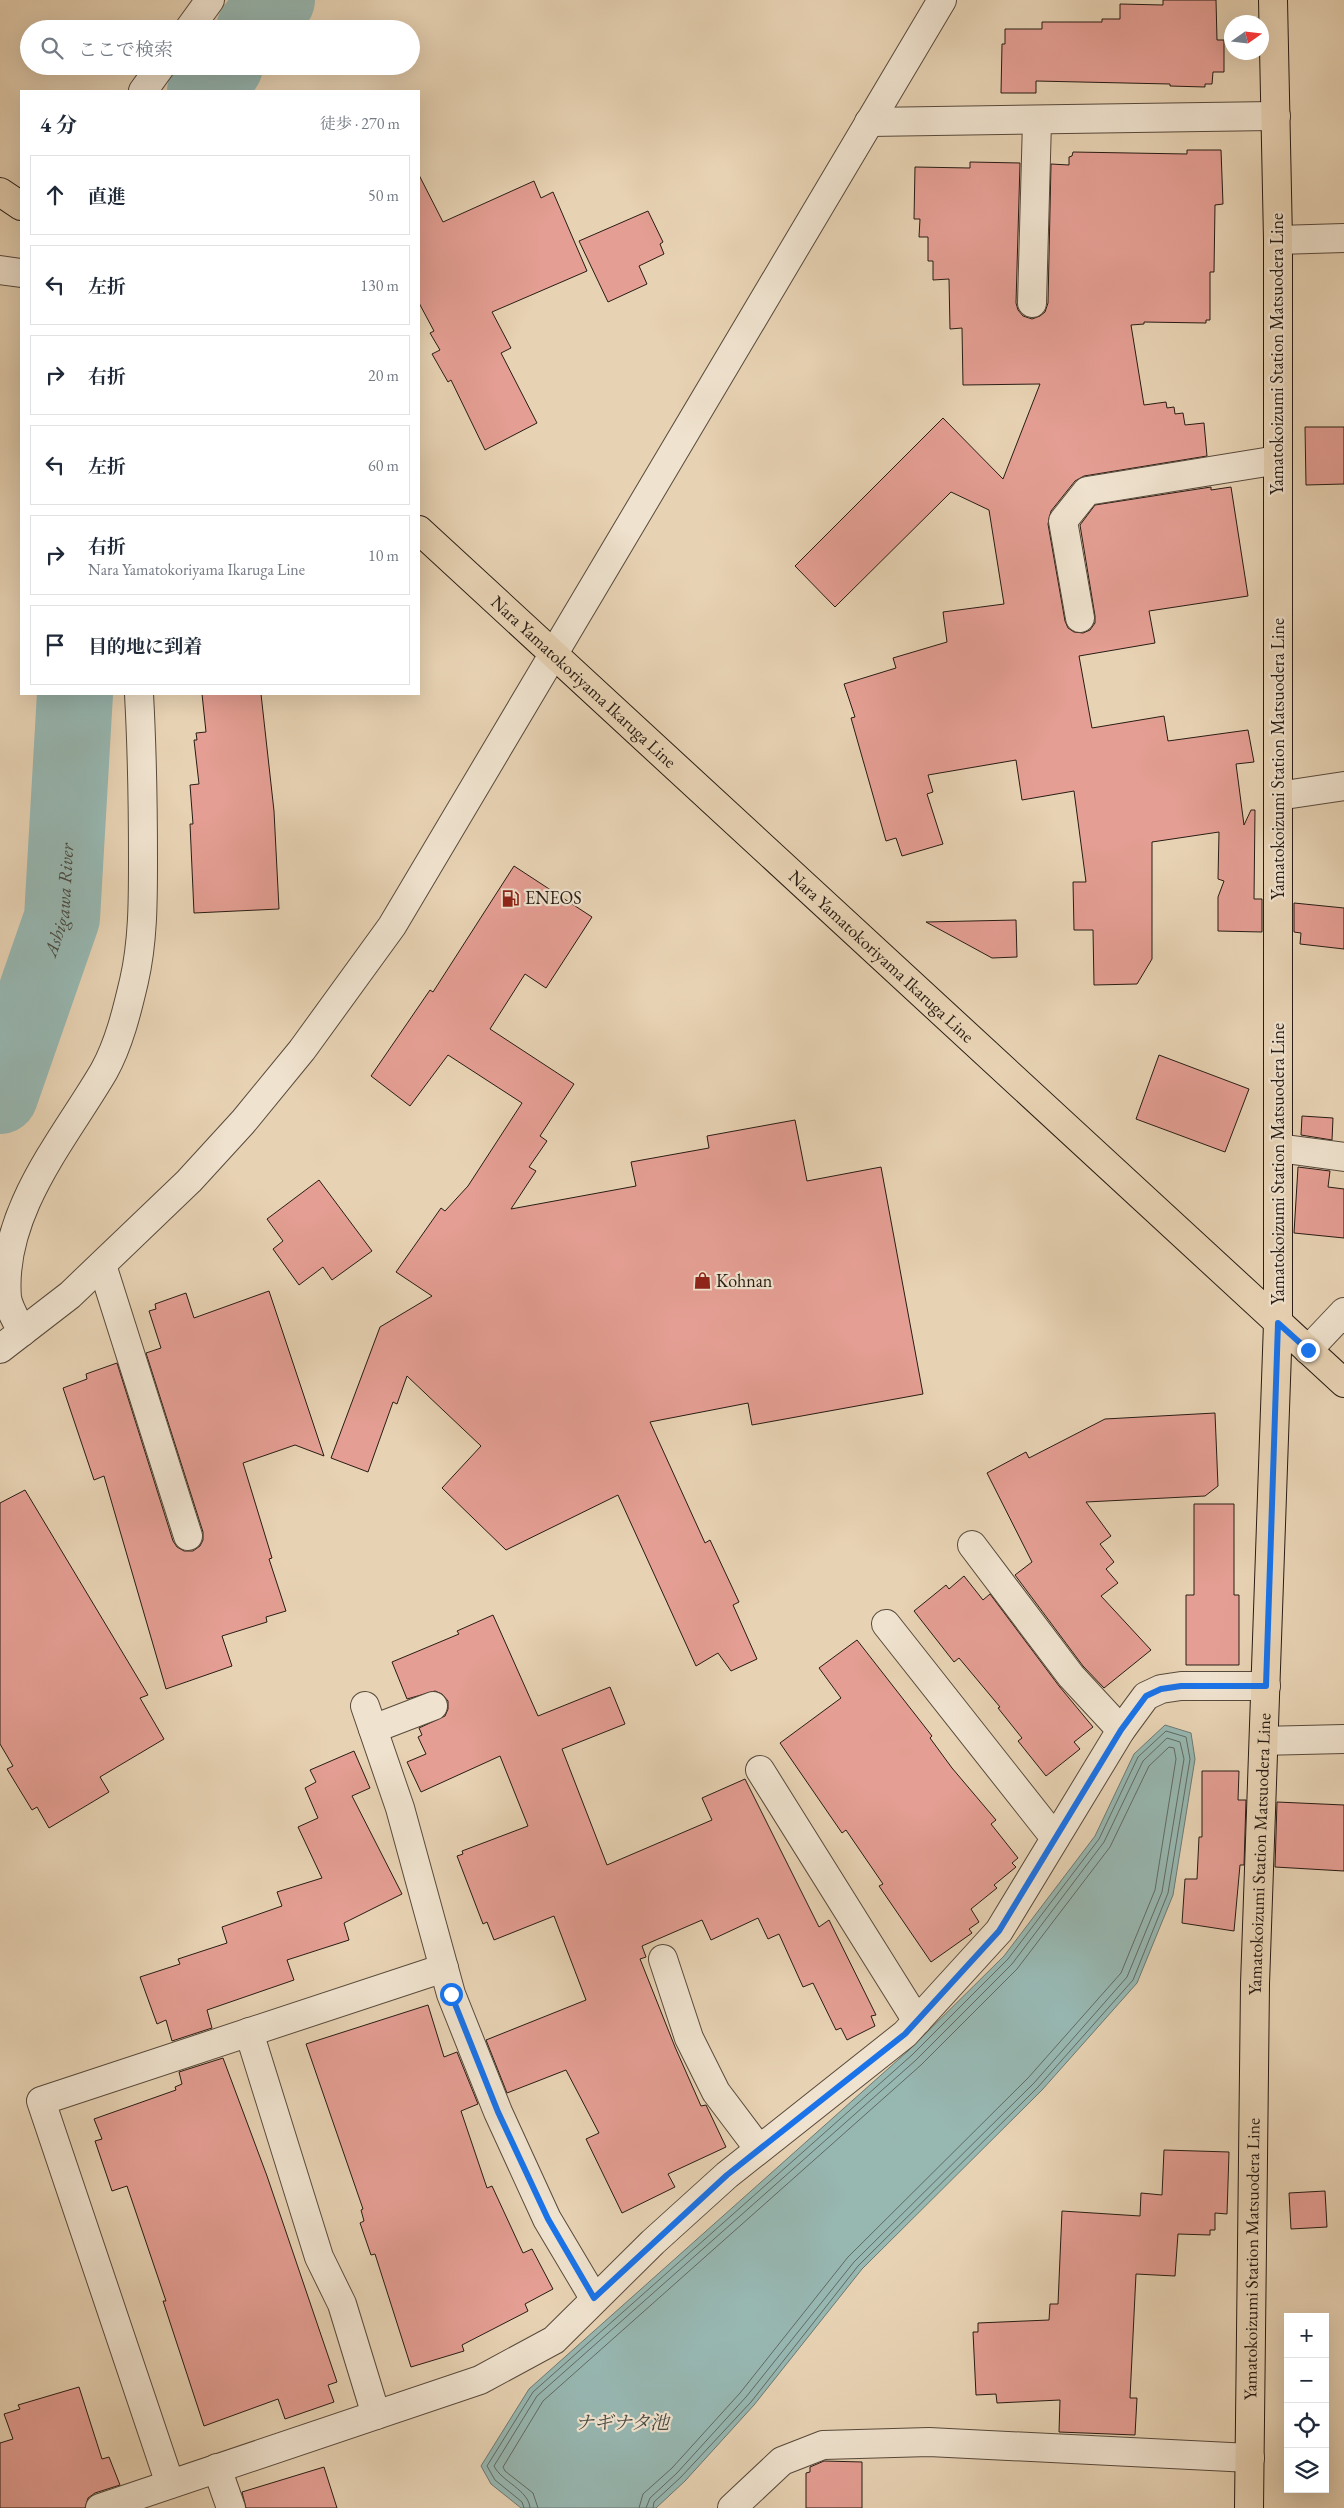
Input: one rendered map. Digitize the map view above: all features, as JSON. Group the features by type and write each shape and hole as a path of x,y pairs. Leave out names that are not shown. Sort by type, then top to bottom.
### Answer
{"main road":[{"name":"Yamatokoizumi Station Matsuodera Line","path":"1249,2508 1255,1984 1278,1323 1278,240 1273,0"},
{"path":"0,192 20,205"},
{"name":"Nara Yamatokoriyama Ikaruga Line","path":"420,531 1344,1383"}],"street":[{"path":"196,20 210,0"},
{"path":"0,1349 70,1295 189,1181 243,1122 302,1050 392,926 942,0"},
{"path":"144,90 155,75"},
{"path":"869,122 1276,116"},
{"path":"1032,303 1037,120"},
{"path":"1278,240 1344,238"},
{"path":"0,270 20,273"},
{"path":"1080,618 1063,521 1087,491 1278,460"},
{"path":"22,1332 7,1299 3,1264 13,1222 33,1177 104,1070 121,1030 134,979 142,921 143,783 139,695"},
{"path":"1278,796 1344,786"},
{"path":"1278,1148 1344,1157"},
{"path":"102,1265 188,1536"},
{"path":"1308,1350 1344,1312"},
{"path":"972,1545 1071,1676 1121,1730"},
{"path":"886,1624 1055,1838"},
{"path":"100,2508 480,2380 554,2340 652,2242 759,2149 905,2034 999,1931 1121,1730 1146,1696 1161,1689 1181,1686 1266,1686"},
{"path":"433,1706 369,1718 400,1808 451,1994 498,2112 548,2219 594,2298"},
{"path":"1264,1741 1344,1739"},
{"path":"760,1770 917,2020"},
{"path":"663,1958 689,2038 704,2069 716,2092 759,2149"},
{"path":"170,2484 42,2100 444,1968"},
{"path":"249,2032 319,2256 342,2304 376,2414"},
{"path":"732,2508 782,2461 823,2445 929,2442 1250,2458"},
{"path":"218,2468 231,2508"}],"water":[{"name":"ナギナタ池","path":"1165,1725 1191,1733 1195,1759 1173,1895 1137,1983 1042,2090 862,2269 754,2405 685,2481 656,2508 521,2508 491,2484 481,2466 529,2389 908,2051 1004,1956 1095,1836 1134,1754"}],"building":[{"path":"1163,0 1216,0 1217,40 1224,40 1224,72 1213,72 1212,84 1205,84 1205,87 1170,86 1170,84 1036,81 1036,93 1001,93 1002,44 1005,44 1005,29 1042,29 1042,22 1102,22 1102,19 1120,19 1120,4 1163,5"},
{"path":"1187,150 1221,150 1223,204 1215,205 1214,272 1210,272 1210,320 1206,320 1206,323 1144,322 1144,324 1131,325 1144,405 1166,402 1167,408 1174,407 1175,414 1183,413 1185,425 1204,423 1207,456 1084,476 1075,481 1051,511 1048,524 1065,621 1068,628 1074,632 1083,633 1090,630 1095,623 1095,616 1080,525 1095,505 1211,487 1211,490 1231,487 1248,596 1149,611 1155,643 1079,656 1092,728 1164,716 1168,741 1248,730 1254,762 1236,764 1244,825 1251,810 1255,810 1254,899 1262,899 1262,932 1218,931 1218,897 1224,881 1218,879 1219,832 1152,842 1152,959 1137,984 1094,985 1093,930 1074,930 1073,882 1086,882 1074,791 1022,800 1016,760 928,775 933,792 927,794 943,844 902,856 896,838 886,841 851,718 855,717 844,684 896,668 893,658 947,642 943,612 1004,604 989,510 951,492 835,607 795,566 943,418 1003,479 1040,384 963,385 962,328 950,329 949,279 933,280 933,261 928,261 928,237 919,237 920,219 914,219 915,167 970,168 970,162 1020,163 1016,303 1018,310 1023,316 1032,319 1045,312 1048,303 1051,164 1069,165 1069,157 1072,156 1073,152 1187,154"},
{"path":"420,177 443,222 534,181 541,198 553,192 587,271 492,312 511,348 501,353 537,423 485,450 451,380 448,382 432,354 440,350 430,333 434,331 420,305"},
{"path":"648,211 663,242 660,244 664,254 639,266 647,284 608,302 579,241"},
{"path":"1305,427 1344,427 1344,484 1306,485"},
{"path":"202,695 261,695 274,811 279,909 194,913 190,824 193,824 190,785 199,784 194,740 197,740 196,733 206,732"},
{"name":"Kohnan","path":"514,866 592,917 546,988 525,974 490,1029 574,1084 540,1136 547,1141 529,1167 536,1171 511,1209 636,1186 631,1162 709,1148 707,1136 795,1120 807,1181 881,1167 923,1394 752,1425 748,1403 650,1422 705,1543 710,1540 739,1602 733,1605 757,1659 731,1671 718,1653 696,1666 618,1495 506,1550 442,1488 481,1446 407,1376 397,1404 393,1402 368,1472 331,1458 380,1327 432,1296 396,1272 441,1208 445,1211 468,1186 522,1103 448,1055 410,1106 371,1076 430,990 433,992"},
{"path":"1294,903 1344,908 1344,949 1300,944 1301,933 1294,932"},
{"path":"1016,920 1017,957 992,958 926,922"},
{"path":"1159,1055 1249,1089 1225,1152 1136,1119"},
{"path":"1302,1116 1333,1118 1332,1140 1301,1135"},
{"path":"1298,1167 1330,1171 1328,1187 1344,1189 1344,1238 1294,1233"},
{"path":"319,1180 372,1251 332,1280 323,1267 299,1285 273,1249 283,1241 267,1219"},
{"path":"269,1291 324,1456 295,1445 243,1463 272,1558 269,1559 286,1611 266,1617 267,1622 222,1636 232,1666 166,1689 104,1476 94,1480 63,1388 87,1379 86,1374 117,1363 173,1541 177,1547 184,1551 193,1551 200,1546 203,1540 203,1532 146,1353 161,1348 149,1311 156,1309 155,1304 186,1293 194,1318"},
{"path":"1215,1413 1218,1486 1205,1496 1086,1502 1111,1536 1100,1544 1114,1562 1106,1569 1118,1583 1101,1596 1151,1650 1104,1688 1083,1666 1015,1575 1032,1562 987,1473 1026,1452 1029,1458 1105,1419"},
{"path":"25,1490 148,1695 140,1698 164,1739 100,1777 109,1792 49,1828 37,1807 32,1810 7,1769 13,1766 0,1744 0,1503"},
{"path":"1194,1504 1234,1504 1234,1595 1239,1595 1239,1665 1186,1665 1186,1595 1194,1595"},
{"path":"964,1576 983,1600 990,1594 1059,1686 1093,1727 1074,1742 1080,1749 1046,1776 1018,1741 1022,1738 998,1708 1000,1707 959,1658 954,1662 914,1611 946,1585 949,1589"},
{"path":"493,1615 538,1716 610,1687 625,1724 562,1749 607,1865 712,1820 702,1798 745,1779 819,1927 829,1920 876,2015 871,2016 875,2026 847,2040 841,2028 836,2030 813,1983 803,1987 779,1934 768,1939 758,1918 711,1940 702,1920 642,1946 646,1957 640,1959 675,2047 701,2106 706,2105 726,2147 668,2174 675,2187 622,2213 586,2139 599,2133 566,2070 507,2093 486,2040 586,2000 554,1916 494,1940 487,1922 483,1924 457,1856 463,1854 462,1851 528,1826 500,1756 421,1792 407,1762 426,1754 418,1737 422,1735 419,1728 445,1716 448,1709 448,1701 442,1694 435,1691 407,1699 392,1662 459,1634 457,1631"},
{"path":"857,1640 932,1736 930,1738 952,1768 996,1820 991,1824 1018,1858 1012,1863 1016,1867 994,1885 997,1888 971,1909 979,1922 969,1929 972,1933 931,1962 879,1886 883,1884 846,1830 842,1833 780,1743 841,1698 819,1668"},
{"path":"354,1751 370,1788 352,1796 402,1894 344,1923 349,1940 287,1960 294,1980 207,2010 212,2028 172,2041 166,2020 157,2024 140,1977 180,1964 178,1959 227,1943 222,1927 282,1906 277,1892 322,1878 298,1827 318,1818 305,1788 316,1782 310,1770"},
{"path":"1202,1771 1239,1771 1238,1800 1246,1800 1244,1865 1240,1865 1234,1931 1182,1923 1185,1879 1197,1879 1199,1837 1202,1837"},
{"path":"1277,1802 1344,1805 1344,1871 1275,1867"},
{"path":"428,2005 444,2057 457,2052 478,2104 461,2111 487,2188 492,2186 523,2253 532,2249 553,2289 525,2304 528,2311 462,2345 464,2351 411,2367 375,2254 371,2255 360,2223 364,2221 361,2210 363,2209 306,2044"},
{"path":"223,2058 267,2176 337,2382 328,2385 334,2402 285,2419 278,2399 204,2426 163,2301 166,2301 127,2186 112,2191 95,2141 102,2139 94,2119 176,2090 175,2087 182,2084 179,2072"},
{"path":"1164,2150 1229,2152 1227,2214 1215,2213 1215,2230 1210,2230 1210,2235 1178,2234 1175,2276 1136,2274 1130,2398 1137,2398 1135,2435 1059,2432 1060,2400 997,2403 996,2394 976,2395 973,2332 978,2332 978,2323 1049,2320 1050,2304 1058,2304 1062,2211 1140,2216 1141,2193 1162,2195"},
{"path":"1325,2191 1327,2227 1291,2229 1289,2193"},
{"path":"79,2387 102,2459 109,2457 120,2485 95,2493 88,2498 85,2508 0,2508 0,2443 13,2439 4,2414 20,2409 18,2405"},
{"path":"824,2461 862,2462 862,2508 806,2508 806,2473 810,2472 810,2467"},
{"path":"324,2467 337,2508 246,2508 242,2492"}],"waterway":[{"name":"Ashigawa River","path":"261,20 277,0"},
{"name":"Ashigawa River","path":"206,90 218,75"},
{"name":"Ashigawa River","path":"0,1096 62,918 75,695"}],"place":[{"name":"ENEOS","path":"511,898"},
{"name":"Kohnan","path":"702,1281"}],"route":[{"path":"451,1994 498,2112 548,2219 594,2298 652,2242 727,2175 905,2034 999,1931 1121,1730 1146,1696 1161,1689 1181,1686 1266,1686 1278,1323 1308,1350"}]}
